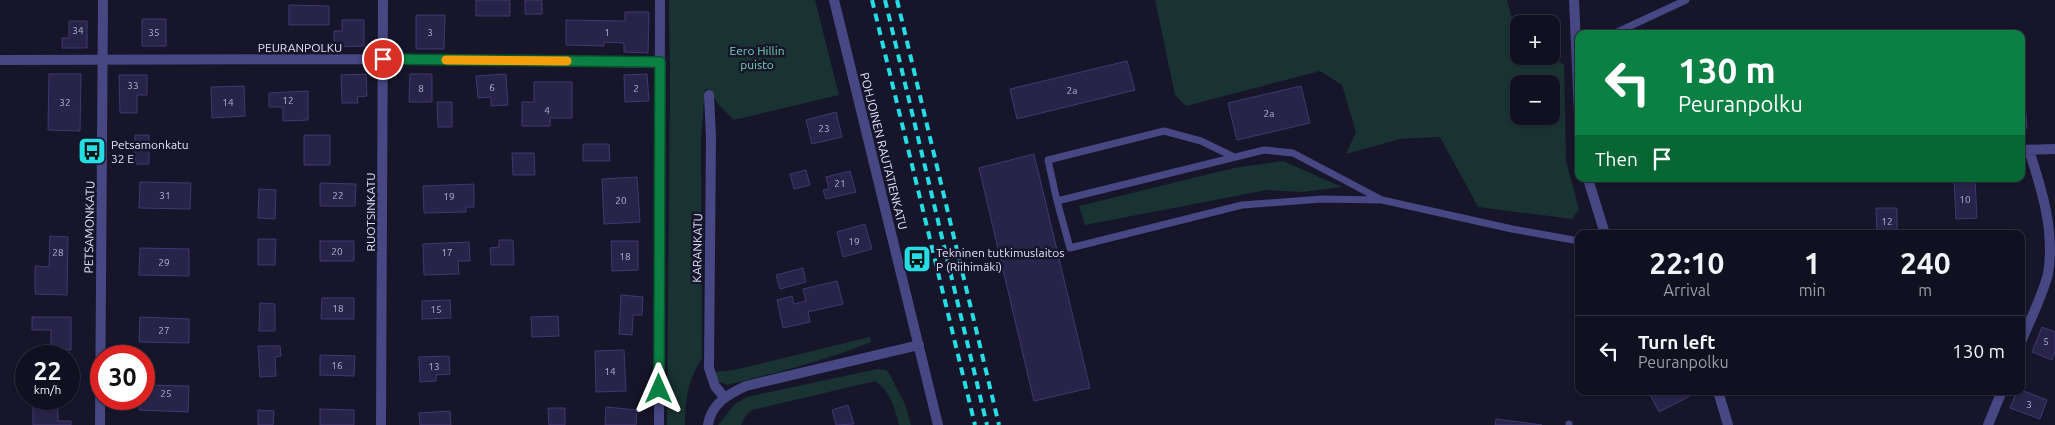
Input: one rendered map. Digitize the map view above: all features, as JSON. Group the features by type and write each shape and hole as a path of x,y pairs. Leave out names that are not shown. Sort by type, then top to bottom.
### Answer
{"street":[{"name":"PETSAMONKATU","path":"100,425 103,0"},
{"name":"RUOTSINKATU","path":"381,425 383,0"},
{"path":"659,425 660,0"},
{"name":"POHJOINEN RAUTATIENKATU","path":"834,0 938,425"},
{"path":"1574,0 1576,30"},
{"name":"PEURANPOLKU","path":"0,60 383,59 660,62"},
{"name":"KARANKATU","path":"709,95 711,137 709,368 713,381 724,397"},
{"path":"2025,332 2048,275 2051,257 2051,236 2047,205 2025,150 2055,149"},
{"path":"1589,182 1604,230"},
{"path":"708,425 713,411 724,397 746,386 919,345"},
{"path":"1719,395 1728,425"},
{"path":"1988,425 2000,395"}],"lane":[{"path":"1622,30 1686,0"},
{"path":"1234,157 1200,141 1164,131 1048,160 1070,248 1242,205 1322,199 1382,200 1512,230 1575,240"},
{"path":"1057,201 1264,150 1293,153 1382,200"}],"green space":[{"name":"Eero Hillin puisto","path":"669,0 815,0 839,95 734,120 718,104 710,90 705,89 701,140 702,358 688,390 685,425 667,425"},
{"path":"1155,0 1507,0 1511,15 1510,65 1560,65 1560,62 1564,65 1566,161 1579,210 1572,219 1478,207 1440,137 1400,139 1346,154 1356,132 1342,85 1320,71 1186,106 1175,95"},
{"path":"1283,161 1342,187 1302,192 1267,190 1085,225 1079,206 1234,168"},
{"path":"870,337 871,342 836,355 727,385 718,381 712,372 734,370"},
{"path":"877,369 886,370 889,373 905,404 911,425 899,425 888,394 875,381 752,410 746,415 741,425 718,425 735,404 747,397"}],"building":[{"path":"476,0 510,0 510,16 476,16"},
{"path":"525,0 542,0 542,14 525,14"},
{"path":"289,5 329,6 329,25 289,25"},
{"path":"625,12 649,12 648,53 624,52 624,43 604,42 604,46 566,45 566,20 625,21"},
{"path":"416,15 445,15 444,49 416,49"},
{"path":"142,19 166,19 166,46 142,46"},
{"path":"342,20 364,20 364,46 334,47 334,31 342,31"},
{"path":"69,21 87,21 87,48 62,48 62,38 69,38"},
{"path":"1127,61 1135,90 1017,119 1010,89"},
{"path":"49,74 81,74 80,131 48,130"},
{"path":"366,74 367,96 357,97 358,103 342,103 341,75"},
{"path":"410,74 432,74 432,102 409,102"},
{"path":"506,74 508,105 491,106 491,97 478,98 476,76"},
{"path":"647,74 649,101 625,102 624,75"},
{"path":"119,75 147,75 147,95 137,95 137,113 120,113"},
{"path":"534,82 572,82 572,118 550,118 550,126 522,126 522,102 534,102"},
{"path":"244,86 245,116 212,118 211,87"},
{"path":"1301,86 1310,123 1237,140 1228,103"},
{"path":"308,91 308,120 283,121 283,107 269,107 269,93"},
{"path":"437,102 452,102 452,127 438,127"},
{"path":"2025,103 2027,128 2025,128"},
{"path":"836,112 842,137 812,144 806,120"},
{"path":"135,135 149,135 149,164 135,164"},
{"path":"304,135 330,135 330,165 304,165"},
{"path":"583,144 609,144 610,161 583,161"},
{"path":"512,153 534,153 535,175 513,175"},
{"path":"1034,154 1090,388 1034,401 979,168"},
{"path":"806,170 810,185 794,189 790,174"},
{"path":"850,171 856,192 826,199 823,190 829,189 826,177"},
{"path":"637,177 640,222 604,224 602,179"},
{"path":"140,182 191,183 190,209 139,208"},
{"path":"1954,182 1975,182 1977,218 1956,219"},
{"path":"320,183 356,184 355,206 320,206"},
{"path":"474,184 474,207 466,207 466,212 424,213 423,186"},
{"path":"259,189 276,190 275,219 258,218"},
{"path":"1876,208 1897,208 1897,230 1877,230"},
{"path":"865,224 872,249 843,257 837,232"},
{"path":"50,236 68,237 67,295 35,294 35,266 49,267"},
{"path":"258,239 276,239 275,265 258,265"},
{"path":"499,240 513,240 514,265 491,265 490,248 499,247"},
{"path":"320,241 354,241 354,261 320,261"},
{"path":"611,241 638,241 638,270 612,271"},
{"path":"469,242 470,261 458,261 459,274 424,275 423,244"},
{"path":"140,248 189,249 189,276 139,275"},
{"path":"803,268 806,282 780,289 776,275"},
{"path":"837,281 843,304 808,312 810,322 783,328 777,300 792,296 794,304 806,301 803,289"},
{"path":"621,295 643,297 642,315 633,315 632,335 619,334"},
{"path":"322,298 354,298 354,319 321,319"},
{"path":"450,300 451,318 422,319 422,301"},
{"path":"260,303 275,304 275,331 259,331"},
{"path":"558,316 559,336 532,337 531,317"},
{"path":"32,317 71,317 71,345 51,345 51,330 32,330"},
{"path":"140,317 189,319 189,343 139,342"},
{"path":"2042,327 2055,332 2055,351 2052,360 2032,352"},
{"path":"258,346 280,346 281,356 275,357 276,376 260,377"},
{"path":"624,350 626,391 596,392 595,351"},
{"path":"320,355 355,356 354,376 320,375"},
{"path":"449,356 450,374 436,375 436,381 420,382 419,357"},
{"path":"155,385 189,386 188,412 139,410 155,410"},
{"path":"2025,392 2047,400 2040,419 2010,408 2015,395 2025,395"},
{"path":"1650,395 1692,395 1659,412"},
{"path":"848,405 854,424 836,425 832,410"},
{"path":"606,407 637,410 636,425 605,425"},
{"path":"548,408 565,408 565,425 549,425"},
{"path":"320,409 354,410 354,425 320,425"},
{"path":"33,410 58,410 58,421 71,421 71,425 33,425"},
{"path":"258,410 274,411 273,425 258,425"},
{"path":"450,411 451,425 420,425 419,413"},
{"path":"1496,419 1542,425 1495,425"}],"railway":[{"path":"872,0 975,425"},
{"path":"885,0 987,425"},
{"path":"897,0 999,425"}],"slow traffic":[{"path":"446,60 567,61"}],"place":[{"name":"Petsamonkatu 32 E","path":"92,151"},
{"name":"Tekninen tutkimuslaitos P (Riihimäki)","path":"917,259"}],"route":[{"path":"383,59 660,62 659,389"}]}
